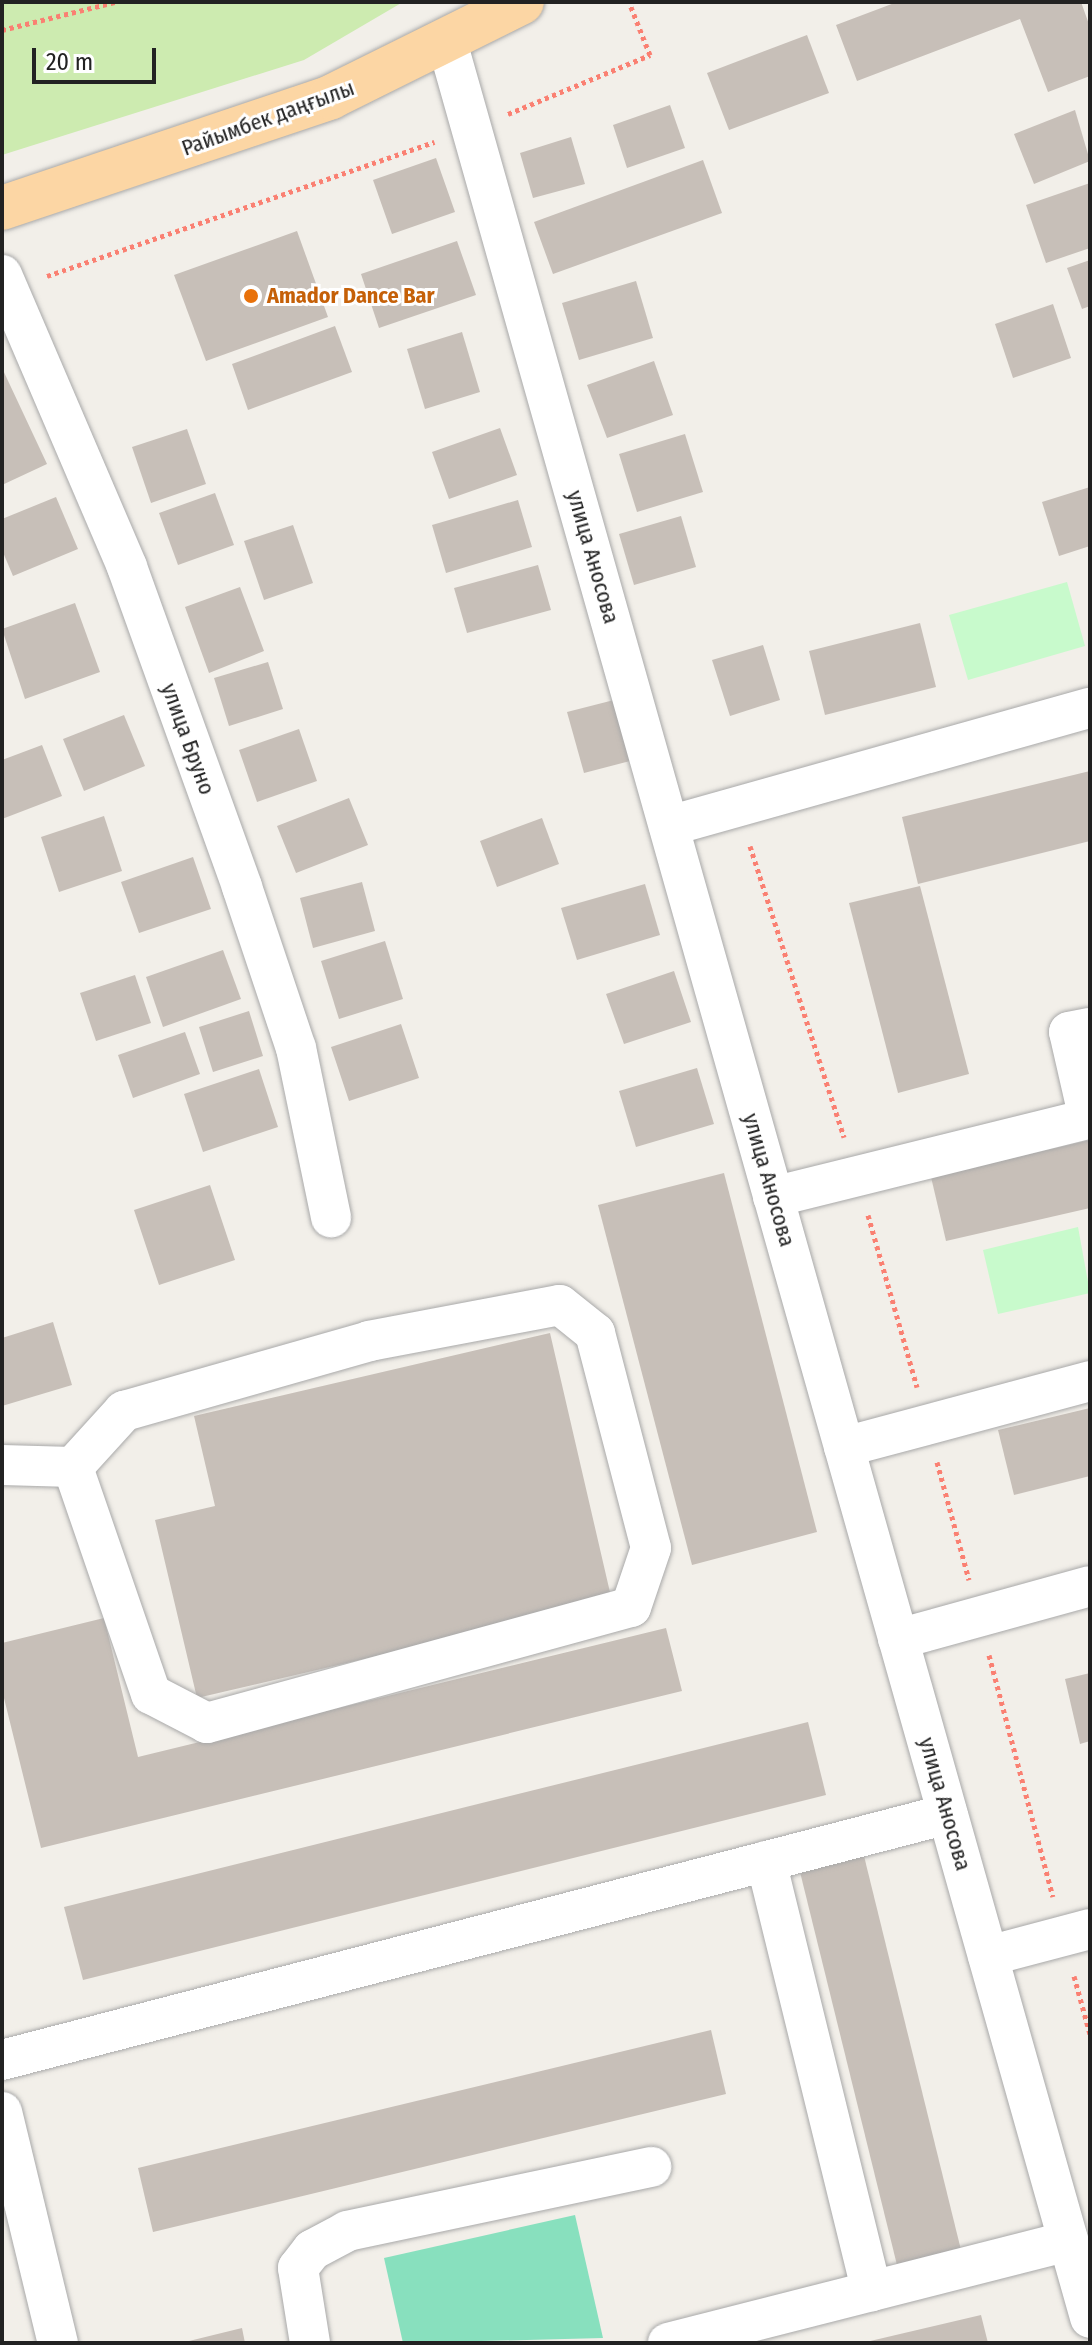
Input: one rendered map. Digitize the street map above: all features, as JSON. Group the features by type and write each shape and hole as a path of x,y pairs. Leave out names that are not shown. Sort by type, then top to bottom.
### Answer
{"main road":[{"name":"Райымбек даңғылы","path":"2,208 331,97 447,42 522,2"}],"street":[{"name":"улица Аносова","path":"447,42 988,1956 1072,2217 1090,2318"},
{"name":"улица Бруно","path":"5,282 127,567 242,887 296,1048 331,1217"},
{"path":"669,826 1090,708"},
{"path":"773,1197 1089,1119 1069,1032 1090,1028"},
{"path":"2,1465 73,1467 124,1411 369,1341 560,1305 595,1333 651,1548 631,1607 207,1723 151,1694 73,1467"},
{"path":"844,1447 1090,1381"},
{"path":"898,1639 1090,1586"},
{"path":"2,2060 948,1814"},
{"path":"766,1861 872,2291"},
{"path":"988,1956 1090,1929"},
{"path":"2,2112 58,2343"},
{"path":"310,2343 298,2268 335,2237 651,2167"},
{"path":"668,2343 872,2291 1072,2217"}],"path":[{"path":"2,30 115,2"},
{"path":"5,282 472,130 650,55 629,2"}],"green space":[{"path":"2,2 403,2 304,60 2,155"},
{"path":"1067,582 1085,646 968,680 949,615"},
{"path":"1078,1227 1090,1293 998,1314 983,1250"},
{"path":"575,2215 603,2338 403,2343 384,2258"}],"building":[{"path":"897,2 1081,2 1090,27 1090,76 1048,92 1020,19 857,81 836,25"},
{"path":"807,35 829,93 729,130 707,73"},
{"path":"670,105 685,148 627,168 613,125"},
{"path":"1075,110 1090,161 1034,184 1014,134"},
{"path":"571,137 585,184 533,198 520,153"},
{"path":"436,158 455,212 392,234 373,180"},
{"path":"703,160 722,213 553,274 534,222"},
{"path":"1090,183 1090,248 1046,263 1026,205"},
{"name":"Amador Dance Bar","path":"297,231 328,317 206,361 174,275"},
{"path":"457,241 476,295 379,328 361,274"},
{"path":"1090,260 1090,306 1082,309 1067,268"},
{"path":"636,281 653,338 579,360 562,303"},
{"path":"1053,304 1071,358 1013,378 995,324"},
{"path":"335,326 352,372 248,410 232,364"},
{"path":"462,332 480,392 425,409 407,349"},
{"path":"654,361 673,415 607,438 587,385"},
{"path":"2,368 47,464 2,485"},
{"path":"500,428 517,475 449,499 432,452"},
{"path":"187,429 206,484 151,503 132,447"},
{"path":"685,434 703,492 637,512 619,454"},
{"path":"1090,487 1090,546 1059,556 1042,502"},
{"path":"215,493 234,545 178,565 159,513"},
{"path":"56,497 78,549 13,576 2,550 2,519"},
{"path":"518,500 532,547 446,573 432,525"},
{"path":"681,516 696,567 634,585 619,534"},
{"path":"293,525 313,583 264,600 244,541"},
{"path":"538,565 551,610 467,633 454,588"},
{"path":"240,587 264,651 209,673 185,607"},
{"path":"75,603 100,672 25,699 2,629"},
{"path":"920,623 936,687 825,715 809,651"},
{"path":"763,645 780,700 730,716 712,660"},
{"path":"268,662 283,709 229,726 214,678"},
{"path":"614,700 630,761 584,773 567,712"},
{"path":"124,715 145,766 84,791 63,739"},
{"path":"299,729 317,781 257,802 239,750"},
{"path":"42,745 62,796 2,819 2,760"},
{"path":"1090,771 1090,841 918,884 902,817"},
{"path":"349,798 368,845 296,873 277,826"},
{"path":"104,816 122,871 59,892 41,837"},
{"path":"542,818 559,864 497,887 480,841"},
{"path":"193,857 211,909 139,933 121,882"},
{"path":"362,882 375,931 313,948 300,898"},
{"path":"645,884 660,935 577,960 561,908"},
{"path":"920,886 969,1074 898,1093 849,903"},
{"path":"385,941 403,999 339,1019 321,961"},
{"path":"223,950 241,999 163,1027 146,977"},
{"path":"674,971 691,1022 624,1044 606,994"},
{"path":"135,975 151,1023 96,1041 80,993"},
{"path":"249,1011 263,1056 213,1072 199,1027"},
{"path":"401,1024 419,1078 349,1101 331,1047"},
{"path":"185,1032 200,1074 133,1098 118,1055"},
{"path":"697,1068 714,1124 636,1147 619,1091"},
{"path":"259,1069 278,1127 203,1152 184,1094"},
{"path":"1090,1140 1090,1208 946,1241 931,1177"},
{"path":"724,1173 817,1532 692,1565 598,1205"},
{"path":"210,1185 235,1260 159,1285 134,1210"},
{"path":"53,1322 72,1385 2,1406 2,1338"},
{"path":"550,1333 612,1601 197,1698 155,1520 215,1506 194,1416"},
{"path":"1090,1408 1090,1476 1014,1495 998,1430"},
{"path":"104,1618 138,1757 666,1628 682,1691 41,1848 2,1690 2,1643"},
{"path":"1090,1673 1090,1741 1080,1744 1065,1679"},
{"path":"808,1722 826,1795 83,1980 64,1907"},
{"path":"864,1856 961,2250 897,2265 800,1872"},
{"path":"711,2030 726,2094 153,2232 138,2168"},
{"path":"981,2315 988,2343 866,2343 866,2342"},
{"path":"242,2328 245,2343 185,2342"}],"place":[{"name":"Amador Dance Bar","path":"251,296"}]}
